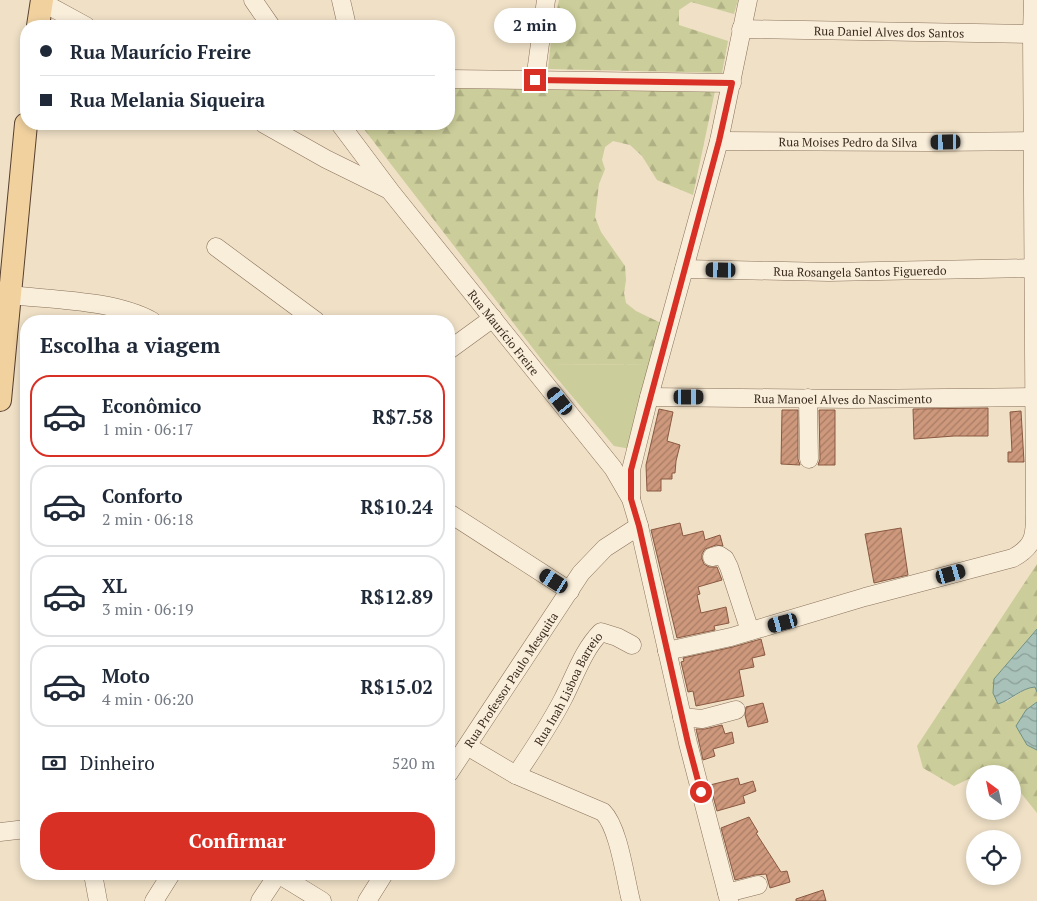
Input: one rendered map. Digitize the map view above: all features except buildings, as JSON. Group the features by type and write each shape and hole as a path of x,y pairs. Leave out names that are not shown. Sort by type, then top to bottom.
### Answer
{"main road":[{"path":"39,20 42,1"},
{"path":"0,400 25,130"}],"street":[{"path":"253,0 267,20"},
{"path":"341,0 346,20"},
{"path":"535,80 546,0"},
{"path":"631,499 631,470 634,457 719,141 748,0"},
{"path":"667,651 750,631 865,597 1013,558 1028,549 1032,544 1035,536 1033,0"},
{"path":"42,1 75,20"},
{"name":"Rua Daniel Alves dos Santos","path":"741,29 1034,34"},
{"path":"455,79 732,83"},
{"path":"275,130 391,192"},
{"name":"Rua Maurício Freire","path":"344,130 391,192 613,468 631,499 639,526 682,718 728,897"},
{"name":"Rua Moises Pedro da Silva","path":"719,141 1035,141"},
{"path":"216,247 305,315"},
{"name":"Rua Rosangela Santos Figueredo","path":"684,270 830,272 1035,268"},
{"path":"10,295 128,310 138,315"},
{"path":"455,346 494,318"},
{"name":"Rua Manoel Alves do Nascimento","path":"649,397 1035,397"},
{"path":"808,398 809,459"},
{"path":"605,458 627,463 634,457"},
{"path":"455,517 570,591"},
{"name":"Rua Professor Paulo Mesquita","path":"455,764 581,573 605,548 639,526"},
{"path":"712,557 719,556 725,559 730,567 750,631"},
{"name":"Rua Inah Lisboa Barreio","path":"516,775 542,737 592,641 601,632 617,636 632,645"},
{"path":"682,718 702,719 736,710"},
{"path":"467,746 516,775 596,808 606,814 615,835 631,901"},
{"path":"0,832 20,830"},
{"path":"94,880 98,901"},
{"path":"154,901 167,880"},
{"path":"260,901 274,880"},
{"path":"288,880 322,901"},
{"path":"367,901 380,880"},
{"path":"728,897 758,884"}],"green space":[{"path":"559,0 738,0 734,14 691,2 679,10 679,25 728,41 722,73 548,69 552,31"},
{"path":"455,86 715,91 693,195 657,180 642,156 630,145 613,141 605,147 602,160 605,169 599,184 595,217 601,232 625,266 626,280 624,293 626,303 636,311 663,324 653,365 545,364 365,130 455,130"},
{"path":"545,364 653,365 631,449 614,446"},
{"path":"1037,564 1037,629 994,679 1006,702 1027,688 1035,687 1037,692 1037,702 1026,710 1027,745 1037,750 1037,813 1021,793 1021,765 966,765 966,780 954,786 923,768 917,746"}],"water":[{"path":"1037,629 1037,692 1035,687 1030,688 998,704 993,693 994,679"},
{"path":"1037,702 1037,750 1027,745 1016,726 1026,710"}],"route":[{"path":"535,80 732,83 719,141 631,470 631,499 639,526 688,743 701,792"}]}
